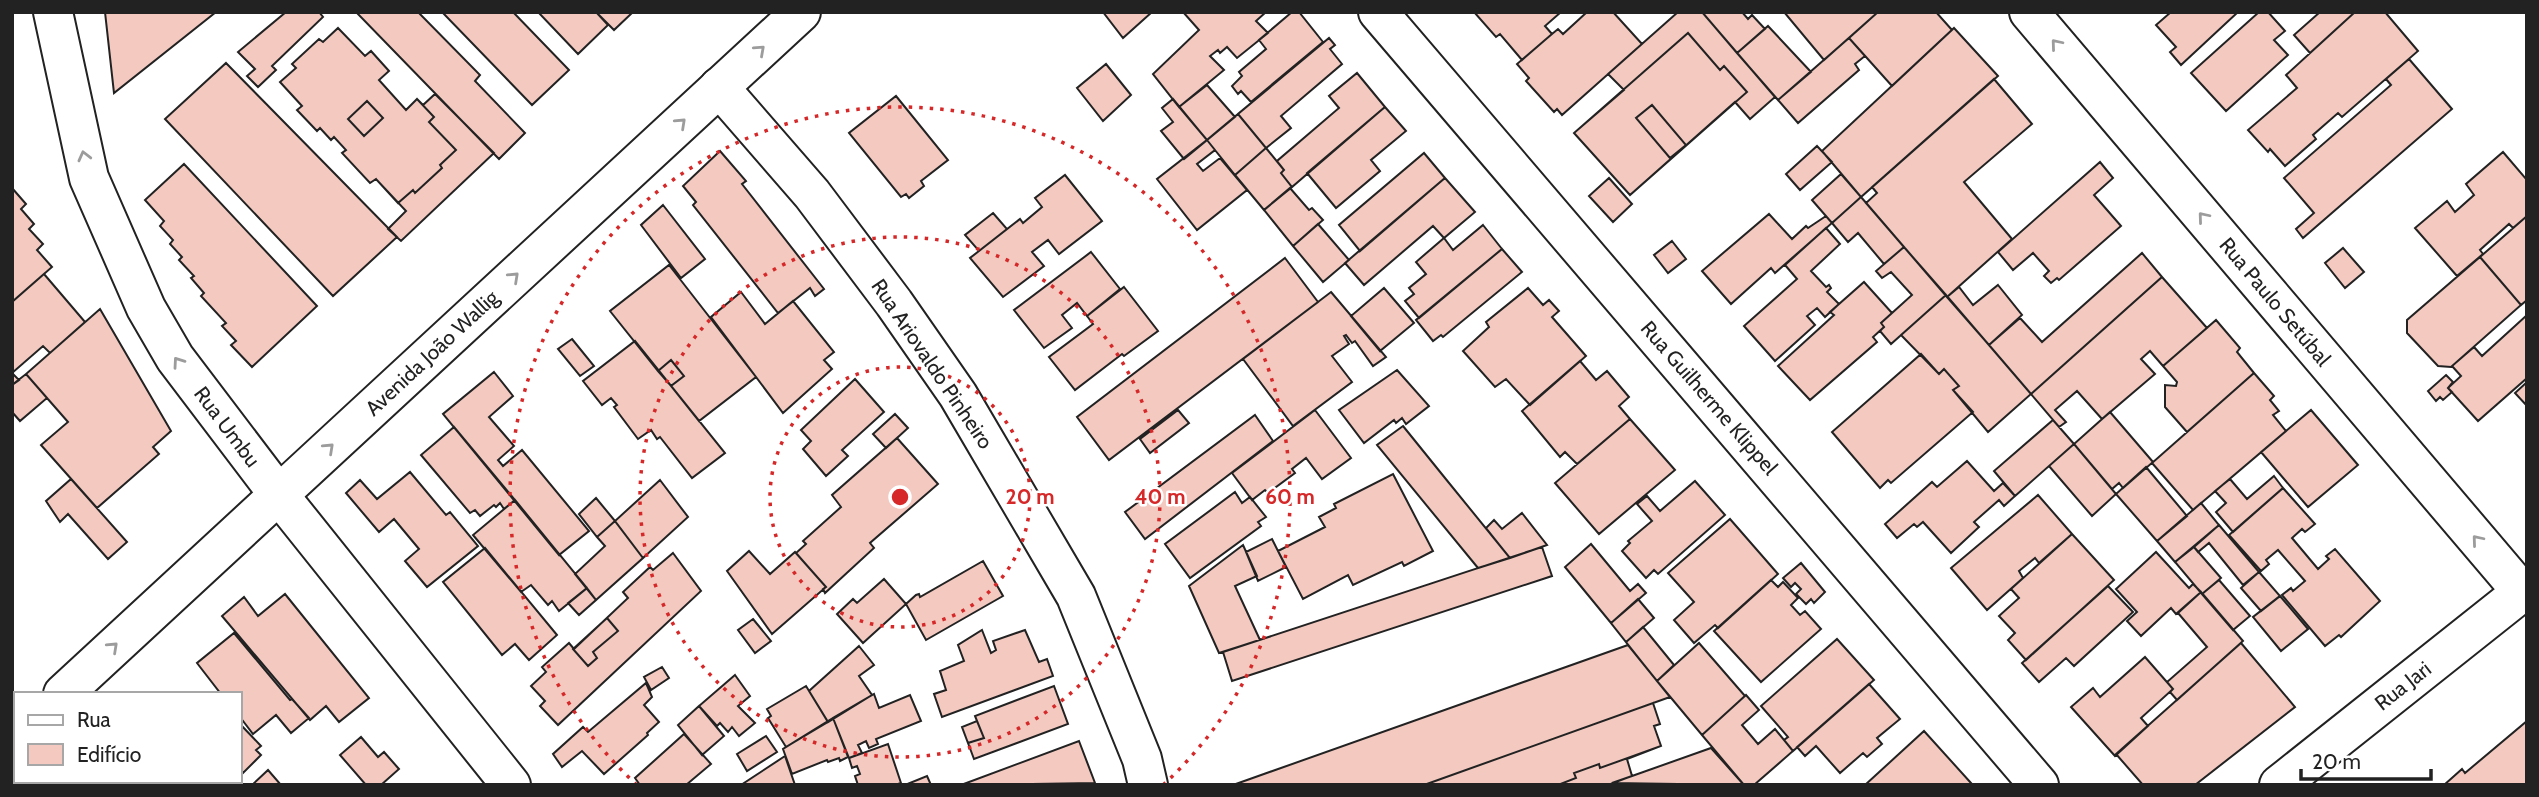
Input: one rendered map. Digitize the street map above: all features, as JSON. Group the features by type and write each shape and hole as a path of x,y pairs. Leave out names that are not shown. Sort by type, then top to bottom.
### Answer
{"street":[{"name":"Rua Umbu","path":"53,12 89,177 146,308 175,358 279,495 511,785"},
{"name":"Avenida João Wallig","path":"65,692 801,12"},
{"name":"Rua Guilherme Klippel","path":"1378,12 2039,785"},
{"name":"Rua Paulo Setúbal","path":"2029,12 2524,590"},
{"name":"Rua Ariovaldo Pinheiro","path":"719,87 812,194 894,303 958,395 1076,596 1142,759 1148,785"},
{"name":"Rua Jari","path":"2279,785 2524,590"}],"building":[{"path":"105,12 216,12 114,93"},
{"path":"286,12 319,12 323,17 272,66 276,70 258,87 247,76 255,69 238,52"},
{"path":"356,12 418,12 480,75 475,81 525,133 499,159"},
{"path":"442,12 513,12 569,70 532,105"},
{"path":"538,12 596,12 608,25 578,54"},
{"path":"596,12 633,12 614,30"},
{"path":"1103,12 1152,12 1123,38"},
{"path":"1183,12 1266,12 1256,21 1268,33 1237,58 1227,47 1210,56 1224,70 1179,107 1153,74 1199,30"},
{"path":"1292,12 1299,12 1323,42 1251,102 1241,91 1238,94 1232,86 1242,76 1239,72 1266,49 1259,40"},
{"path":"1474,12 1561,12 1545,26 1552,34 1522,60 1500,34 1496,37"},
{"path":"1587,12 1613,12 1642,44 1562,115 1557,109 1554,112 1526,81 1529,78 1517,64 1558,29 1563,34"},
{"path":"1678,12 1702,12 1775,97 1750,119 1735,102 1630,195 1574,133 1624,90 1608,74"},
{"path":"1702,12 1742,12 1748,19 1752,15 1765,29 1737,53"},
{"path":"1784,12 1878,12 1824,60"},
{"path":"1878,12 1936,12 1952,30 1892,86 1849,38"},
{"path":"2171,12 2238,12 2181,65 2170,52 2176,47 2156,25"},
{"path":"2259,12 2268,12 2285,31 2274,40 2288,55 2226,111 2191,73"},
{"path":"2320,12 2355,12 2310,53 2294,35"},
{"path":"2355,12 2385,12 2418,51 2342,117 2338,113 2313,135 2316,139 2285,166 2248,130 2297,88 2286,75"},
{"path":"1768,26 1811,72 1778,100 1737,53"},
{"path":"338,28 365,56 371,51 389,71 379,80 406,110 417,99 423,105 435,94 494,153 401,241 388,229 406,211 376,179 370,183 342,153 346,150 334,137 331,140 320,128 317,131 297,110 302,106 280,82 296,68 292,64 319,39 323,42"},
{"path":"338,28 365,56 371,51 389,71 379,80 406,110 417,99 434,117 429,122 456,150 440,165 442,168 415,193 413,190 398,203 376,179 370,183 342,153 346,150 334,137 331,140 320,128 317,131 297,110 302,106 280,82 296,68 292,64 319,39 323,42"},
{"path":"1954,28 1998,76 1861,197 1822,151"},
{"path":"1688,33 1720,70 1724,66 1747,92 1630,195 1574,133"},
{"path":"1329,38 1335,45 1330,49 1342,64 1281,116 1291,128 1266,148 1238,114"},
{"path":"1849,38 1865,56 1855,64 1859,70 1798,123 1778,100"},
{"path":"2409,59 2452,109 2303,238 2296,229 2314,213 2284,178 2391,85 2386,79"},
{"path":"226,63 397,237 333,296 165,119"},
{"path":"1106,64 1131,95 1103,121 1077,88"},
{"path":"1357,73 1385,107 1292,187 1281,173 1284,170 1277,161 1339,108 1329,96"},
{"path":"1994,79 2032,124 1964,182 2012,239 1947,297 1866,203 1877,193 1872,187"},
{"path":"1207,85 1235,117 1207,140 1179,107"},
{"path":"896,96 948,160 921,181 924,186 909,198 906,194 901,197 849,133"},
{"path":"1173,99 1207,140 1184,159 1161,131 1173,122 1162,108"},
{"path":"367,101 383,118 364,136 348,119"},
{"path":"1652,105 1686,145 1670,158 1636,118"},
{"path":"1385,107 1406,131 1371,160 1380,171 1336,208 1307,173"},
{"path":"1238,114 1266,148 1235,175 1207,140"},
{"path":"1207,140 1215,150 1197,164 1203,171 1220,158 1247,190 1197,230 1157,179"},
{"path":"1817,146 1832,162 1800,190 1786,174"},
{"path":"1266,148 1284,170 1281,173 1292,187 1264,210 1235,175"},
{"path":"720,151 746,181 742,184 824,289 815,296 810,288 778,313 693,205 696,202 683,186"},
{"path":"2503,152 2527,180 2527,216 2513,228 2509,224 2480,250 2483,254 2457,276 2415,228 2447,201 2455,212 2474,195 2466,184"},
{"path":"1424,153 1445,178 1360,251 1339,225"},
{"path":"2100,162 2113,178 2094,195 2121,226 2059,280 2057,278 2051,283 2044,276 2049,271 2033,253 2013,270 1998,252"},
{"path":"184,164 317,306 252,367 231,345 236,341 222,326 226,323 201,296 204,293 191,278 194,276 179,260 182,257 170,244 173,240 160,226 164,221 145,200"},
{"path":"1841,174 1861,197 1832,223 1812,200"},
{"path":"1065,175 1102,221 1059,254 1048,240 1032,252 1044,266 1003,297 970,258 1020,219 1023,223 1042,207 1035,198"},
{"path":"1445,178 1475,212 1444,238 1433,226 1364,285 1345,263"},
{"path":"1609,178 1632,204 1613,222 1589,196"},
{"path":"12,188 26,204 21,209 34,224 29,229 43,244 37,250 52,267 12,302"},
{"path":"1290,188 1309,210 1312,208 1323,220 1293,246 1264,210"},
{"path":"1861,197 1904,247 1884,264 1858,233 1848,242 1832,223"},
{"path":"663,205 705,259 681,278 641,225"},
{"path":"993,213 1007,229 979,251 965,235"},
{"path":"1769,214 1792,239 1806,226 1808,228 1826,216 1832,223 1775,273 1771,268 1731,304 1702,271"},
{"path":"2527,216 2527,300 2521,305 2480,257"},
{"path":"1318,224 1349,260 1323,282 1293,246"},
{"path":"1483,225 1502,249 1419,318 1405,301 1414,294 1409,288 1426,274 1416,262 1444,238 1453,250"},
{"path":"1826,228 1840,244 1811,271 1826,287 1829,285 1831,288 1827,292 1839,304 1825,317 1817,308 1807,316 1815,325 1775,361 1744,326 1797,279 1785,265"},
{"path":"1672,241 1686,259 1668,273 1654,255"},
{"path":"1904,247 1946,295 1891,344 1880,331 1884,327 1881,323 1912,295 1891,272 1882,278 1876,271"},
{"path":"2343,248 2364,272 2345,288 2325,263"},
{"path":"1502,249 1522,272 1443,337 1441,335 1433,341 1416,320"},
{"path":"1091,252 1120,289 1087,316 1077,303 1062,315 1072,328 1044,348 1014,310"},
{"path":"2142,253 2162,277 2031,394 1989,345 2020,318 2042,342"},
{"path":"2480,257 2521,305 2451,367 2438,366 2407,333 2407,320"},
{"path":"1285,258 1318,302 1109,460 1077,417"},
{"path":"669,265 756,377 699,421 671,386 684,376 671,360 658,371 610,311"},
{"path":"44,274 85,322 50,353 43,346 12,373 12,302"},
{"path":"2162,277 2207,328 2163,366 2150,351 2141,359 2155,374 2102,419 2077,391 2055,410 2066,422 2059,427 2031,394"},
{"path":"1864,282 1892,313 1881,323 1884,327 1873,337 1877,342 1810,400 1778,366 1834,315 1830,312"},
{"path":"1998,285 2022,315 1989,345 1947,297 1959,287 1973,305"},
{"path":"1124,287 1158,331 1124,356 1122,354 1075,390 1049,357 1093,324 1087,316"},
{"path":"1384,288 1414,323 1380,351 1351,316"},
{"path":"1528,288 1543,305 1549,300 1559,311 1552,317 1586,356 1530,405 1506,379 1495,387 1463,351 1489,327 1486,322"},
{"path":"741,292 765,324 793,301 834,352 824,360 832,369 783,413 711,317"},
{"path":"1331,292 1386,357 1373,366 1355,341 1352,343 1344,336 1349,344 1332,356 1352,382 1293,426 1243,359"},
{"path":"1946,295 2031,394 1988,432 1953,390 1959,386 1944,369 1939,374 1901,335"},
{"path":"100,309 171,431 153,447 159,454 97,508 41,445 68,422 26,374"},
{"path":"2527,315 2527,378 2478,421 2448,388 2461,376 2452,366 2474,347 2482,356"},
{"path":"2216,320 2240,348 2237,352 2254,373 2187,432 2165,407 2165,385 2176,386 2177,382 2163,366"},
{"path":"572,339 594,366 580,376 558,349"},
{"path":"635,341 725,453 692,478 660,437 657,439 651,430 638,439 614,407 617,405 611,398 602,405 583,381"},
{"path":"1921,354 1939,374 1944,369 1959,386 1953,390 1973,412 1891,483 1888,480 1880,488 1832,432"},
{"path":"671,360 684,376 671,386 658,371"},
{"path":"1580,361 1596,380 1607,371 1629,397 1619,406 1630,419 1577,464 1565,452 1560,457 1522,411"},
{"path":"1397,370 1429,406 1406,424 1402,418 1396,423 1394,420 1364,443 1339,410"},
{"path":"494,372 513,396 489,417 514,446 498,460 503,466 522,450 589,531 559,555 443,414"},
{"path":"12,373 19,380 12,385"},
{"path":"2254,373 2274,396 2270,400 2279,411 2273,415 2286,431 2193,510 2152,463"},
{"path":"26,374 47,398 20,421 12,412 12,385"},
{"path":"2446,375 2453,382 2448,388 2452,392 2443,400 2440,397 2436,401 2428,391"},
{"path":"855,379 884,412 842,450 848,456 826,476 803,449 811,441 801,430"},
{"path":"2527,382 2527,406 2515,393"},
{"path":"1178,410 1189,423 1150,453 1140,439"},
{"path":"1315,410 1351,458 1322,479 1306,458 1292,469 1295,473 1268,493 1265,490 1252,500 1232,473"},
{"path":"2311,410 2358,465 2308,507 2261,452"},
{"path":"2110,412 2153,462 2123,488 2119,483 2112,489 2074,444"},
{"path":"895,414 908,428 886,448 873,434"},
{"path":"1255,415 1273,441 1145,539 1125,512"},
{"path":"1630,419 1675,470 1599,534 1555,483"},
{"path":"2053,420 2074,444 2015,496 1994,471"},
{"path":"1403,426 1510,558 1478,568 1377,445"},
{"path":"454,427 515,500 504,509 500,503 480,516 475,510 470,513 421,455"},
{"path":"897,438 938,484 870,543 874,548 825,593 823,589 826,587 796,553 806,544 803,541 841,507 832,495"},
{"path":"2074,444 2116,494 2092,516 2049,466"},
{"path":"1967,461 1994,491 2003,483 2015,496 2004,506 1999,500 1974,522 1979,527 1951,553 1923,522 1917,527 1914,524 1897,538 1885,524 1932,482 1937,487"},
{"path":"2146,467 2187,516 2157,541 2116,494"},
{"path":"410,472 446,515 450,512 478,546 427,587 405,561 419,549 394,519 379,532 346,493 360,480 377,499"},
{"path":"1393,474 1433,551 1404,566 1402,562 1353,585 1348,575 1303,599 1278,551 1325,527 1319,517 1336,508 1334,504"},
{"path":"2274,476 2283,488 2233,532 2216,512 2226,503 2215,491 2230,479 2247,499"},
{"path":"71,479 127,542 108,559 68,514 60,522 46,501"},
{"path":"660,480 688,517 643,558 615,521"},
{"path":"1695,481 1725,515 1658,574 1654,570 1646,578 1622,551 1630,543 1628,541 1652,521 1637,504 1647,496 1660,511"},
{"path":"2283,488 2315,524 2305,532 2302,529 2292,538 2318,569 2329,559 2326,556 2335,549 2380,601 2341,637 2339,635 2325,646 2282,595 2291,588 2293,591 2305,581 2278,550 2266,560 2269,564 2261,571 2229,535"},
{"path":"1235,492 1242,503 1250,497 1266,517 1258,522 1261,526 1190,578 1165,544"},
{"path":"2038,495 2072,534 2039,563 2035,558 2019,571 2023,578 1987,610 1951,568"},
{"path":"596,498 615,521 597,537 579,514"},
{"path":"515,500 587,588 559,611 552,601 548,605 531,585 521,592 473,535"},
{"path":"2201,503 2219,525 2175,562 2157,541"},
{"path":"1522,513 1547,545 1510,558 1486,528 1494,520 1502,529"},
{"path":"1730,519 1778,574 1718,628 1715,625 1694,643 1674,620 1694,602 1668,573"},
{"path":"615,521 643,558 596,600 575,574 605,546 597,537"},
{"path":"2219,525 2259,572 2243,585 2209,543 2198,552 2194,547"},
{"path":"2072,534 2114,580 2026,660 2008,640 2015,633 1999,616 2019,598 2011,589"},
{"path":"1272,539 1286,567 1258,581 1246,552"},
{"path":"1591,544 1630,591 1638,584 1646,593 1611,623 1565,567"},
{"path":"1243,545 1257,576 1235,586 1260,640 1219,653 1189,586"},
{"path":"1542,547 1552,576 1232,681 1223,652"},
{"path":"2194,547 2221,578 2202,594 2175,562"},
{"path":"485,548 557,635 529,660 515,644 502,655 443,582"},
{"path":"749,551 770,574 795,552 826,587 772,634 727,571"},
{"path":"2156,552 2189,588 2193,584 2201,592 2176,614 2171,608 2141,636 2127,621 2137,612 2116,589"},
{"path":"673,553 701,591 558,725 540,706 545,701 531,686 546,672 542,667 569,643 574,649 628,598 623,592 650,567 653,570"},
{"path":"983,561 1003,596 926,640 906,604 916,595 919,594 920,597"},
{"path":"1801,563 1825,592 1814,603 1811,599 1806,604 1796,594 1801,589 1795,583 1791,587 1783,578"},
{"path":"2259,572 2280,596 2261,611 2241,588"},
{"path":"884,579 906,604 863,643 837,614 853,599 857,603"},
{"path":"1771,580 1778,587 1783,582 1798,598 1791,605 1800,615 1805,611 1821,629 1761,682 1714,631"},
{"path":"2219,580 2250,616 2233,630 2202,594"},
{"path":"2108,586 2133,612 2074,666 2066,658 2039,682 2022,663"},
{"path":"587,588 596,600 579,615 568,603"},
{"path":"2201,592 2243,641 2177,700 2170,692 2173,689 2167,682 2207,647 2178,613"},
{"path":"285,594 369,698 339,722 326,706 310,720 222,616 244,597 258,616"},
{"path":"2280,596 2308,629 2281,651 2253,617"},
{"path":"1638,599 1654,618 1626,642 1611,623"},
{"path":"607,618 618,631 593,652 597,658 588,666 573,649"},
{"path":"753,619 771,641 755,653 738,630"},
{"path":"1643,627 1674,665 1657,681 1626,642"},
{"path":"982,630 991,653 996,650 993,641 1025,630 1039,662 1047,659 1053,676 942,717 934,694 946,690 940,671 964,661 958,645"},
{"path":"234,633 290,700 292,699 309,718 291,733 276,715 253,734 242,720 242,692 219,692 197,663"},
{"path":"1837,639 1874,680 1793,751 1784,740 1788,737 1761,706"},
{"path":"1699,643 1745,696 1702,735 1657,681"},
{"path":"2241,643 2295,707 2195,785 2143,785 2116,754"},
{"path":"1628,645 1670,697 1424,785 1233,785"},
{"path":"859,646 874,665 859,676 872,695 828,722 809,691"},
{"path":"2145,657 2173,689 2141,718 2148,726 2115,756 2071,707 2093,688 2100,697"},
{"path":"662,667 669,678 651,690 644,677"},
{"path":"735,675 750,696 738,706 755,723 739,736 732,727 728,732 720,723 717,726 699,706"},
{"path":"646,683 652,697 644,705 659,722 648,735 604,774 582,751 562,767 553,754 583,727 588,732"},
{"path":"1869,684 1900,719 1877,738 1882,744 1867,757 1863,753 1840,773 1816,746 1805,756 1797,747"},
{"path":"806,686 828,722 786,747 768,718 771,716 767,709"},
{"path":"1054,686 1068,724 974,759 968,743 984,738 975,716"},
{"path":"874,694 879,708 910,695 921,721 876,739 878,744 869,748 866,741 858,745 862,753 849,758 833,718"},
{"path":"1746,695 1759,710 1742,725 1758,744 1775,729 1793,751 1754,785 1744,785 1702,735"},
{"path":"1653,703 1660,724 1654,726 1661,746 1600,768 1599,764 1574,773 1576,778 1558,785 1424,785"},
{"path":"1653,703 1660,724 1654,726 1661,746 1627,759 1632,776 1608,785 1424,785"},
{"path":"699,706 724,736 702,755 678,725"},
{"path":"833,718 848,757 840,761 839,758 828,762 827,760 792,774 783,749"},
{"path":"977,721 984,738 968,743 962,727"},
{"path":"2527,721 2527,785 2444,785 2462,769 2465,773"},
{"path":"242,726 261,746 256,750 261,755 243,773"},
{"path":"1924,731 1971,783 1969,785 1865,785"},
{"path":"684,734 711,764 686,785 640,785 635,778"},
{"path":"766,736 777,752 747,771 737,754"},
{"path":"361,737 378,757 384,752 399,769 381,785 366,785 340,755"},
{"path":"1079,741 1095,783 961,785"},
{"path":"888,744 901,783 858,785 855,776 860,774 857,766 852,768 849,758"},
{"path":"1711,748 1744,785 1612,783 1632,776"},
{"path":"785,756 795,785 741,785"},
{"path":"268,770 281,785 252,785"},
{"path":"927,776 931,785 905,785"},
{"path":"174,783 238,785 175,785"}]}
